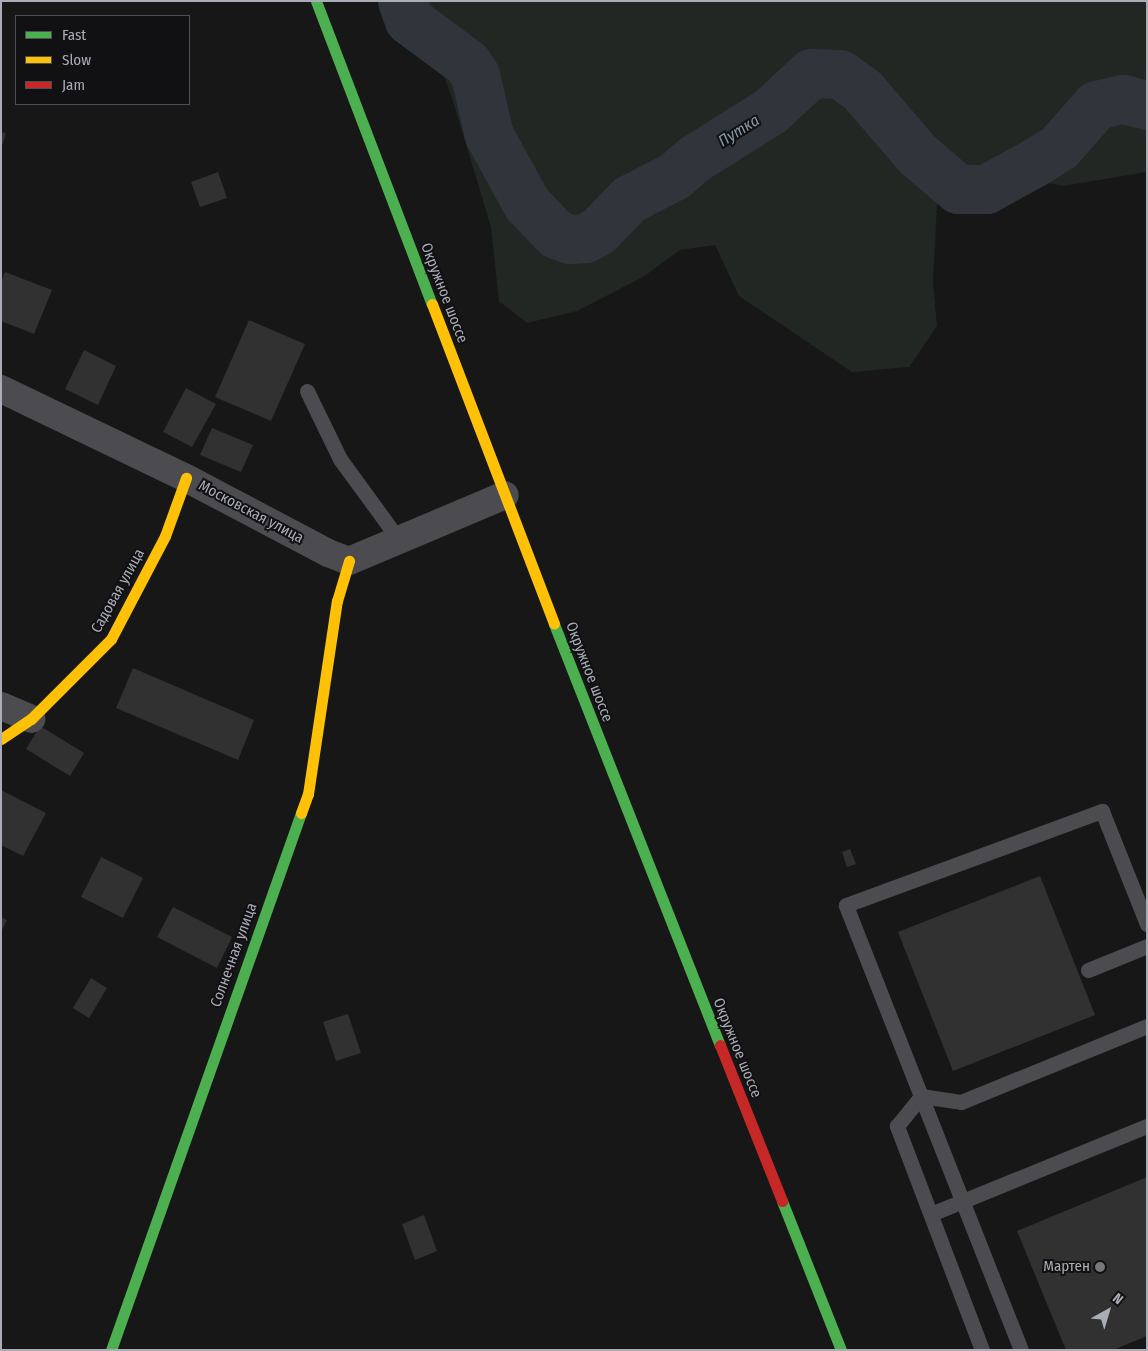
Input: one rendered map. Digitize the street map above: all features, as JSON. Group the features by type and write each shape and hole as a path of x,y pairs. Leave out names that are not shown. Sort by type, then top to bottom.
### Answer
{"main road":[{"name":"Окружное шоссе","path":"316,1 505,495 841,1350"},
{"name":"Садовая улица","path":"1,739 31,719 111,639 165,536 186,478"},
{"name":"Солнечная улица","path":"111,1350 308,794 337,601 349,560"}],"street":[{"name":"Московская улица","path":"1,389 186,478 328,553 349,560"},
{"path":"349,560 505,495"},
{"path":"1,706 31,719"}],"lane":[{"path":"307,391 340,459 399,540"},
{"path":"1021,1350 846,905 1102,811 1147,924"},
{"path":"1088,970 1147,946"},
{"path":"921,1096 961,1102 1147,1026"},
{"path":"921,1096 897,1126 982,1350"},
{"path":"931,1214 1147,1126"}],"shaded area":[{"path":"417,1 1147,1 1147,172 1063,186 974,168 937,205 933,281 937,326 909,367 852,372 739,296 715,245 680,250 643,277 577,311 527,323 499,301 491,227 452,98"}],"building":[{"path":"1,132 6,133 2,146 1,145"},
{"path":"218,172 227,198 200,207 191,182"},
{"path":"5,272 52,290 34,334 1,321 1,282"},
{"path":"249,320 305,344 271,421 215,397"},
{"path":"84,350 116,366 98,405 65,389"},
{"path":"186,388 216,404 192,447 163,432"},
{"path":"212,428 253,445 241,472 200,455"},
{"path":"133,668 254,720 238,760 116,708"},
{"path":"40,726 84,753 70,776 26,749"},
{"path":"1,790 46,813 23,856 1,845"},
{"path":"850,849 856,864 847,867 842,852"},
{"path":"101,857 143,878 123,918 81,897"},
{"path":"1040,876 1095,1015 953,1071 898,932"},
{"path":"173,907 232,937 217,968 157,937"},
{"path":"1,917 7,920 1,932"},
{"path":"91,978 107,988 89,1018 73,1008"},
{"path":"348,1014 361,1053 336,1061 323,1022"},
{"name":"Мартен","path":"1147,1177 1147,1336 1113,1350 1066,1350 1017,1231"},
{"path":"424,1215 437,1251 415,1260 402,1224"}],"waterway":[{"name":"Путка","path":"402,1 409,20 467,63 475,75 489,135 527,204 556,234 570,239 585,238 598,231 629,199 674,176 695,158 770,111 811,73 840,74 863,91 917,154 958,189 986,189 1035,162 1059,147 1096,105 1123,99 1147,105"}],"traffic: fast":[{"path":"316,1 432,304"},
{"path":"554,624 720,1045"},
{"path":"111,1350 301,813"},
{"path":"782,1201 841,1350"}],"traffic: slow":[{"path":"432,304 554,624"},
{"path":"1,739 31,719 111,639 165,536 186,478"},
{"path":"301,813 308,794 337,601 349,561"}],"traffic: jam":[{"path":"720,1045 782,1201"}],"place":[{"name":"Мартен","path":"1100,1267"}]}
